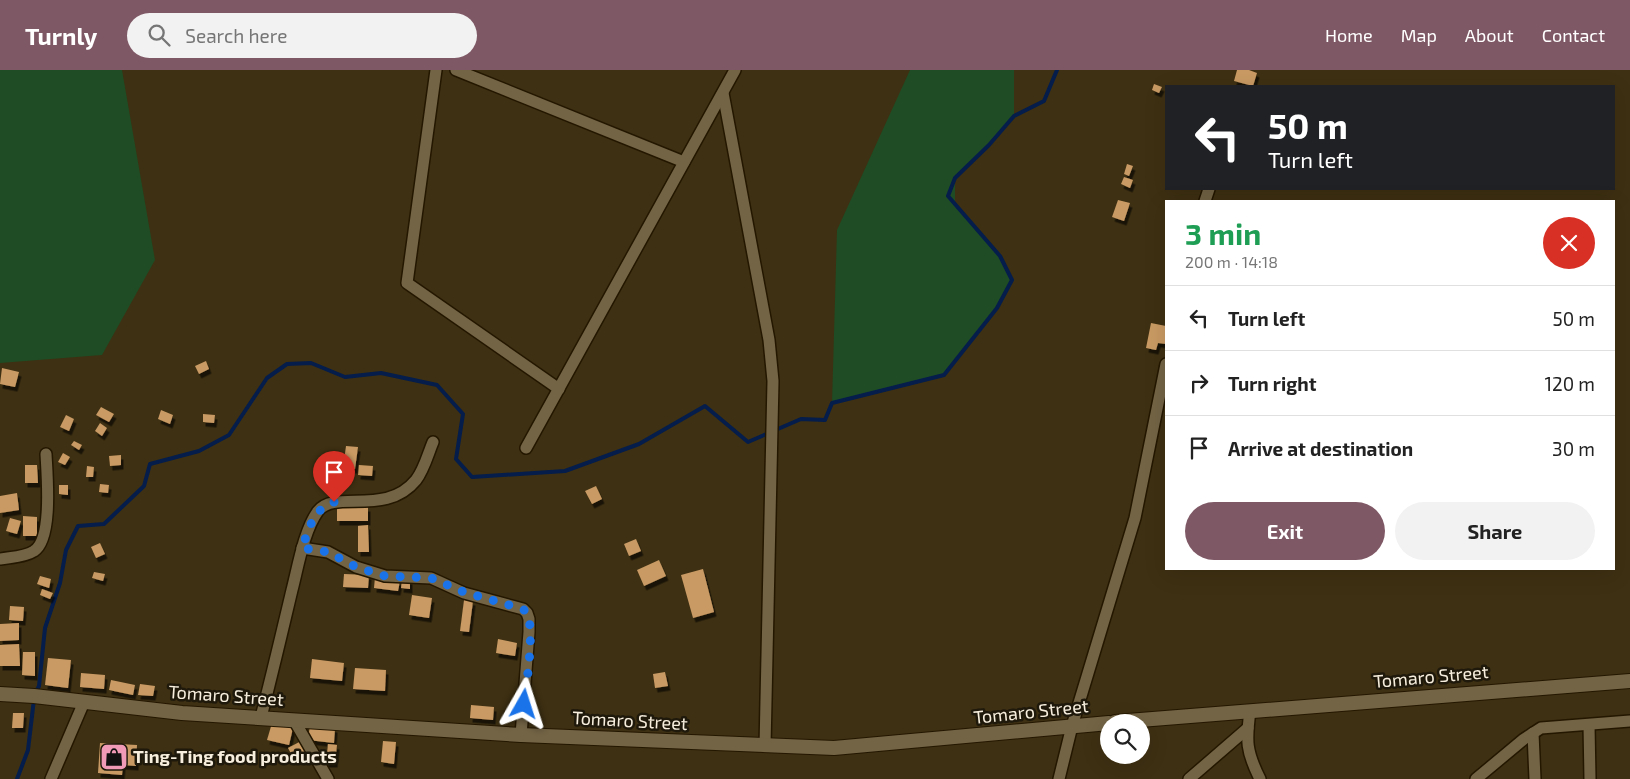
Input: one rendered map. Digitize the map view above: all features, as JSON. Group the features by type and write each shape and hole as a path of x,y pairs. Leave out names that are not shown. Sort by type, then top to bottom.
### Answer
{"street":[{"path":"436,70 407,283 559,389"},
{"path":"456,70 684,162"},
{"path":"526,448 735,70"},
{"path":"723,93 769,340 773,381 765,746"},
{"path":"1059,779 1072,726 1135,518 1165,369"},
{"path":"261,717 302,548 318,511 325,505 334,502 367,502 391,499 406,491 418,479 432,442"},
{"path":"0,559 29,554 42,543 47,506 46,454"},
{"path":"302,548 328,552 356,567 385,576 431,578 464,592 523,609 529,619 529,656 521,735"},
{"name":"Tomaro Street","path":"1150,719 1630,681"},
{"name":"Tomaro Street","path":"0,694 34,696 182,713 521,735 834,748 1100,724"},
{"path":"51,779 84,702"},
{"path":"1250,711 1248,750 1260,779"},
{"path":"294,720 328,779"},
{"path":"1476,779 1524,739 1541,728 1630,721"},
{"path":"1589,725 1590,779"},
{"path":"1194,777 1248,728"},
{"path":"1533,733 1535,779"}],"green space":[{"path":"0,70 122,70 155,260 102,355 0,363"},
{"path":"910,70 1014,70 1014,116 989,145 955,178 955,204 1000,256 1012,280 997,308 944,375 832,403 837,230"}],"building":[{"path":"1237,70 1249,70 1257,73 1253,85 1234,81"},
{"path":"1154,84 1162,87 1159,93 1152,90"},
{"path":"1127,164 1133,166 1129,176 1124,174"},
{"path":"1124,177 1133,180 1130,188 1121,184"},
{"path":"1118,200 1130,203 1124,221 1112,217"},
{"path":"1151,323 1165,326 1165,344 1158,343 1156,350 1146,348"},
{"path":"206,361 209,369 199,374 195,366"},
{"path":"2,368 19,372 15,387 0,384"},
{"path":"101,407 114,414 109,422 96,415"},
{"path":"161,410 173,415 170,424 158,419"},
{"path":"203,414 215,415 214,423 203,422"},
{"path":"66,415 74,419 69,431 60,427"},
{"path":"100,423 107,428 102,436 95,431"},
{"path":"74,441 82,445 79,450 71,445"},
{"path":"346,446 358,447 355,469 343,468"},
{"path":"63,453 70,457 65,465 58,462"},
{"path":"121,455 121,465 110,466 109,456"},
{"path":"25,465 37,465 38,483 25,483"},
{"path":"359,465 373,466 372,476 358,475"},
{"path":"87,466 94,467 93,477 86,477"},
{"path":"100,484 109,485 108,493 99,492"},
{"path":"59,485 68,485 68,495 59,494"},
{"path":"596,486 602,499 592,504 585,491"},
{"path":"17,493 19,510 0,513 0,496"},
{"path":"337,507 368,507 368,521 337,521"},
{"path":"23,516 37,517 37,536 23,536"},
{"path":"10,518 21,521 17,534 6,531"},
{"path":"368,525 369,552 358,552 358,526"},
{"path":"636,539 641,551 629,556 624,544"},
{"path":"100,543 105,554 96,558 91,547"},
{"path":"659,560 666,576 644,586 637,570"},
{"path":"703,569 714,612 693,618 681,575"},
{"path":"94,572 105,574 103,581 92,578"},
{"path":"344,574 369,575 368,588 343,587"},
{"path":"40,576 51,579 49,588 37,584"},
{"path":"375,577 400,581 398,591 374,588"},
{"path":"402,579 410,580 410,589 401,588"},
{"path":"42,589 53,593 50,599 40,595"},
{"path":"412,595 432,598 429,618 409,615"},
{"path":"464,600 473,601 469,632 460,631"},
{"path":"10,606 24,607 23,621 9,620"},
{"path":"19,623 19,640 0,641 0,624"},
{"path":"498,639 517,643 515,656 496,653"},
{"path":"19,644 20,666 0,666 0,645"},
{"path":"23,652 35,652 35,676 22,675"},
{"path":"48,658 71,660 68,688 45,685"},
{"path":"312,659 344,663 342,681 310,678"},
{"path":"355,668 386,670 385,691 353,689"},
{"path":"665,672 668,686 655,688 653,674"},
{"path":"81,673 105,675 104,689 80,687"},
{"path":"111,680 135,685 133,695 109,690"},
{"path":"140,684 155,686 153,696 138,695"},
{"path":"471,705 494,707 493,720 470,718"},
{"path":"13,713 24,713 23,728 12,728"},
{"path":"272,723 293,728 289,745 267,740"},
{"path":"310,725 335,728 334,743 308,740"},
{"path":"303,740 309,751 294,759 288,748"},
{"path":"383,741 396,742 394,764 381,762"},
{"path":"100,743 137,745 136,766 123,765 122,775 98,773"},
{"path":"328,744 337,745 335,763 326,763"}],"waterway":[{"path":"36,692 39,686 45,628 60,583 66,550 78,526 104,524 144,486 150,464 199,451 229,435 267,378 287,364 311,363 345,377 381,373 437,385 463,414 456,459 472,477 565,471 639,444 705,406 748,442 801,419 825,420 832,403 944,375 997,308 1012,280 1000,256 948,196 955,178 989,145 1014,116 1044,101 1057,70"},
{"path":"17,779 28,750 34,699"}],"place":[{"name":"Ting-Ting food products","path":"114,757"}],"route":[{"path":"334,502 325,505 318,511 302,548 328,552 356,567 385,576 431,578 464,592 523,609 527,613 530,632 524,704"}]}
